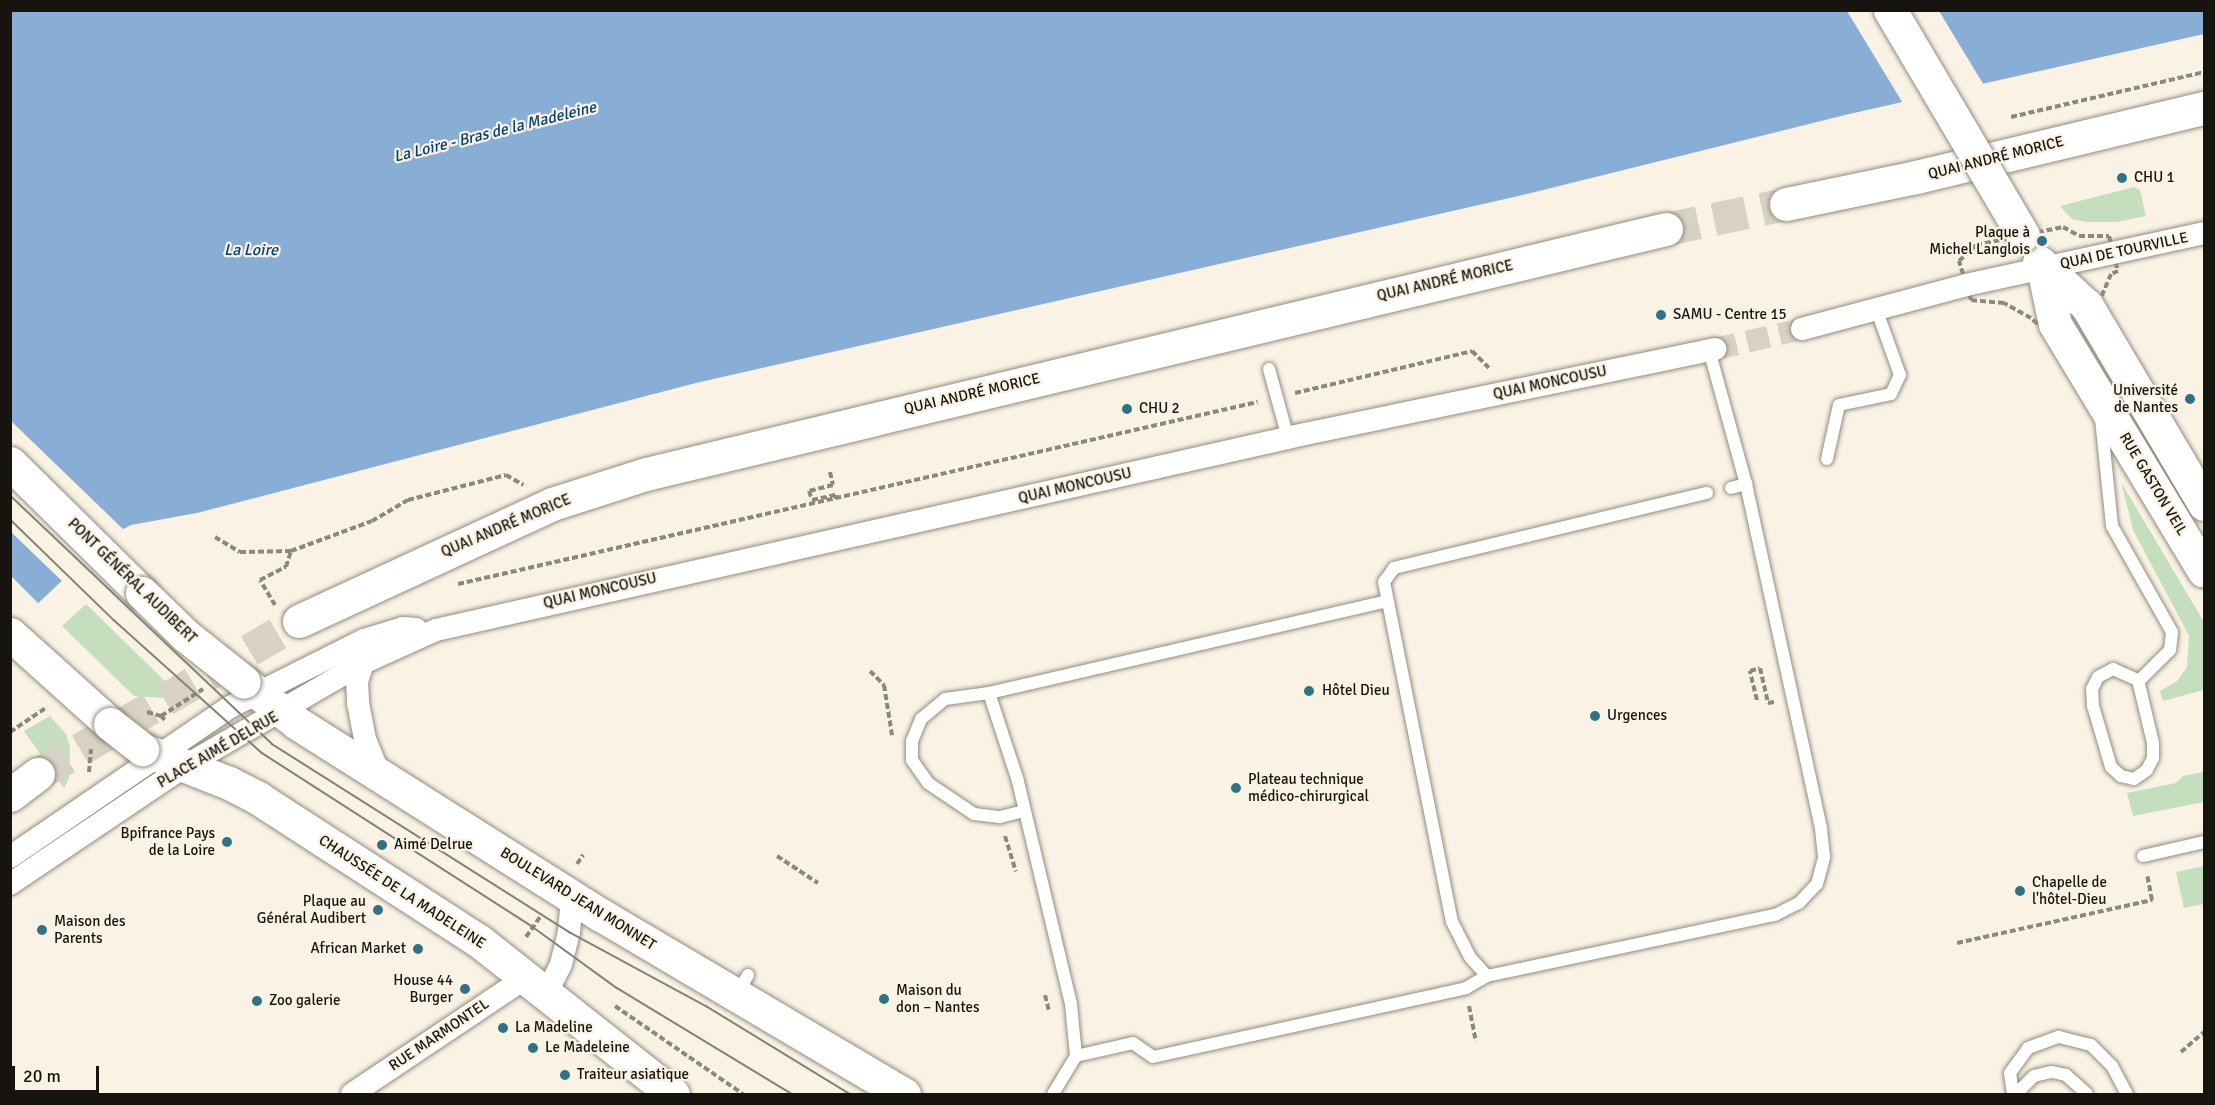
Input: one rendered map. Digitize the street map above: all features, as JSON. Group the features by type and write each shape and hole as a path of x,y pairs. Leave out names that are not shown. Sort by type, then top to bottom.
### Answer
{"main road":[{"path":"1890,10 2036,257 2087,306 2205,504"},
{"name":"QUAI ANDRÉ MORICE","path":"1786,204 1916,177 2205,108"},
{"name":"QUAI ANDRÉ MORICE","path":"299,621 552,504 646,474 1666,229"},
{"name":"RUE GASTON VEIL","path":"2036,257 2055,324 2205,571"},
{"name":"PONT GÉNÉRAL AUDIBERT","path":"10,464 185,634 261,696"},
{"path":"10,634 101,732"},
{"name":"BOULEVARD JEAN MONNET","path":"261,696 379,774 559,900 742,985 904,1095"},
{"name":"CHAUSSÉE DE LA MADELEINE","path":"101,732 258,798 479,941 673,1095"},
{"path":"10,795 38,774"}],"street":[{"name":"QUAI DE TOURVILLE","path":"2036,257 2205,233"},
{"path":"1802,329 1877,311 1966,285 2036,257"},
{"name":"QUAI MONCOUSU","path":"321,690 363,663 436,630 1288,438 1712,350"},
{"name":"QUAI MONCOUSU","path":"261,696 308,665 403,628 436,630"},
{"path":"363,663 357,681 358,704 365,739 379,774"},
{"name":"PLACE AIMÉ DELRUE","path":"10,884 116,813 162,757 261,696 321,690"},
{"path":"10,857 103,792 261,696"},
{"path":"537,985 561,964 569,932 559,900"},
{"name":"RUE MARMONTEL","path":"352,1095 537,985"}],"lane":[{"path":"1827,459 1839,405 1891,394 1900,375 1877,311"},
{"path":"1076,1056 1133,1043 1153,1057 1466,988 1487,976 1775,915 1799,903 1817,884 1824,858 1821,828 1746,484 1712,350"},
{"path":"1269,369 1288,438"},
{"path":"2101,398 2112,526 2172,632 2170,650 2138,682"},
{"path":"1731,488 1746,484"},
{"path":"1487,976 1470,957 1452,922 1384,582 1394,568 1707,493"},
{"path":"1024,812 1000,817 974,814 928,783 912,760 912,741 921,719 945,699 989,693 1386,601"},
{"path":"2113,669 2128,673 2138,682 2153,758 2148,770 2134,779 2121,776 2111,767 2092,689 2098,677 2113,669"},
{"path":"989,693 1001,723 1071,1004 1076,1056 1053,1095"},
{"path":"2143,856 2205,842"},
{"path":"2015,1095 2010,1073 2028,1048 2059,1037 2091,1046 2112,1066 2127,1095"},
{"path":"2015,1095 2034,1076 2052,1072 2066,1075 2087,1095"}],"path":[{"path":"2011,117 2205,72"},
{"path":"2063,227 2072,232"},
{"path":"1959,261 1976,245"},
{"path":"1971,300 2004,303 2031,318 2044,330"},
{"path":"1292,394 1472,351 1498,376"},
{"path":"452,585 1266,400"},
{"path":"830,472 832,485 809,490 812,500 836,495 836,499"},
{"path":"215,537 240,552 291,551 372,521 408,500 506,475 527,488"},
{"path":"260,580 286,567 291,551"},
{"path":"1757,700 1750,671 1760,668 1768,703"},
{"path":"870,671 884,685 893,742"},
{"path":"161,716 189,701 207,686"},
{"path":"10,732 47,706"},
{"path":"89,772 101,732"},
{"path":"1000,817 1017,875"},
{"path":"777,856 818,883"},
{"path":"1957,943 2152,900 2143,856"},
{"path":"526,937 559,900"},
{"path":"1466,988 1476,1041"},
{"path":"1043,989 1051,1023"},
{"path":"612,1003 743,1095"},
{"path":"2181,1052 2205,1032"}],"green space":[{"path":"2134,187 2140,190 2146,216 2117,222 2086,222 2072,219 2060,206"},
{"path":"2121,482 2204,622 2204,690 2163,701 2160,691 2177,681 2187,667 2189,636 2133,530"},
{"path":"86,604 173,689 162,698 134,696 62,626"},
{"path":"50,716 66,734 70,747 69,778 64,788 24,731"},
{"path":"2204,772 2204,802 2133,816 2127,793 2176,783 2183,776"},
{"path":"2204,866 2204,904 2184,908 2176,872"}],"water":[{"name":"La Loire","path":"11,11 2204,11 2204,34 1845,115 1527,194 696,383 197,513 131,525 108,537 11,629"}],"pier":[{"path":"1847,11 1939,11 1985,87 1904,105"},
{"path":"11,421 125,531 110,539 64,583 10,531"},
{"path":"11,576 40,605 10,632"}],"tunnel":[{"path":"1666,229 1786,204"},
{"path":"1715,349 1802,329"},
{"path":"38,774 299,621"}],"tram line":[{"path":"10,495 272,744 569,932 706,1006 850,1094"},
{"path":"10,519 114,620 262,753 533,927 617,988 792,1094"}],"place":[{"name":"CHU 1","path":"2122,178"},
{"name":"Plaque à Michel Langlois","path":"2042,241"},
{"name":"SAMU - Centre 15","path":"1661,315"},
{"name":"Université de Nantes","path":"2190,399"},
{"name":"CHU 2","path":"1127,409"},
{"name":"Hôtel Dieu","path":"1309,691"},
{"name":"Urgences","path":"1595,716"},
{"name":"Plateau technique médico-chirurgical","path":"1236,788"},
{"name":"Bpifrance Pays de la Loire","path":"227,842"},
{"name":"Aimé Delrue","path":"382,845"},
{"name":"Chapelle de l'hôtel-Dieu","path":"2020,891"},
{"name":"Plaque au Général Audibert","path":"378,910"},
{"name":"Maison des Parents","path":"42,930"},
{"name":"African Market","path":"418,949"},
{"name":"House 44 Burger","path":"465,989"},
{"name":"Maison du don – Nantes","path":"884,999"},
{"name":"Zoo galerie","path":"257,1001"},
{"name":"La Madeline","path":"503,1028"},
{"name":"Le Madeleine","path":"533,1048"},
{"name":"Traiteur asiatique","path":"565,1075"}],"water label":[{"name":"La Loire - Bras de la Madeleine","path":"495,132"}]}
